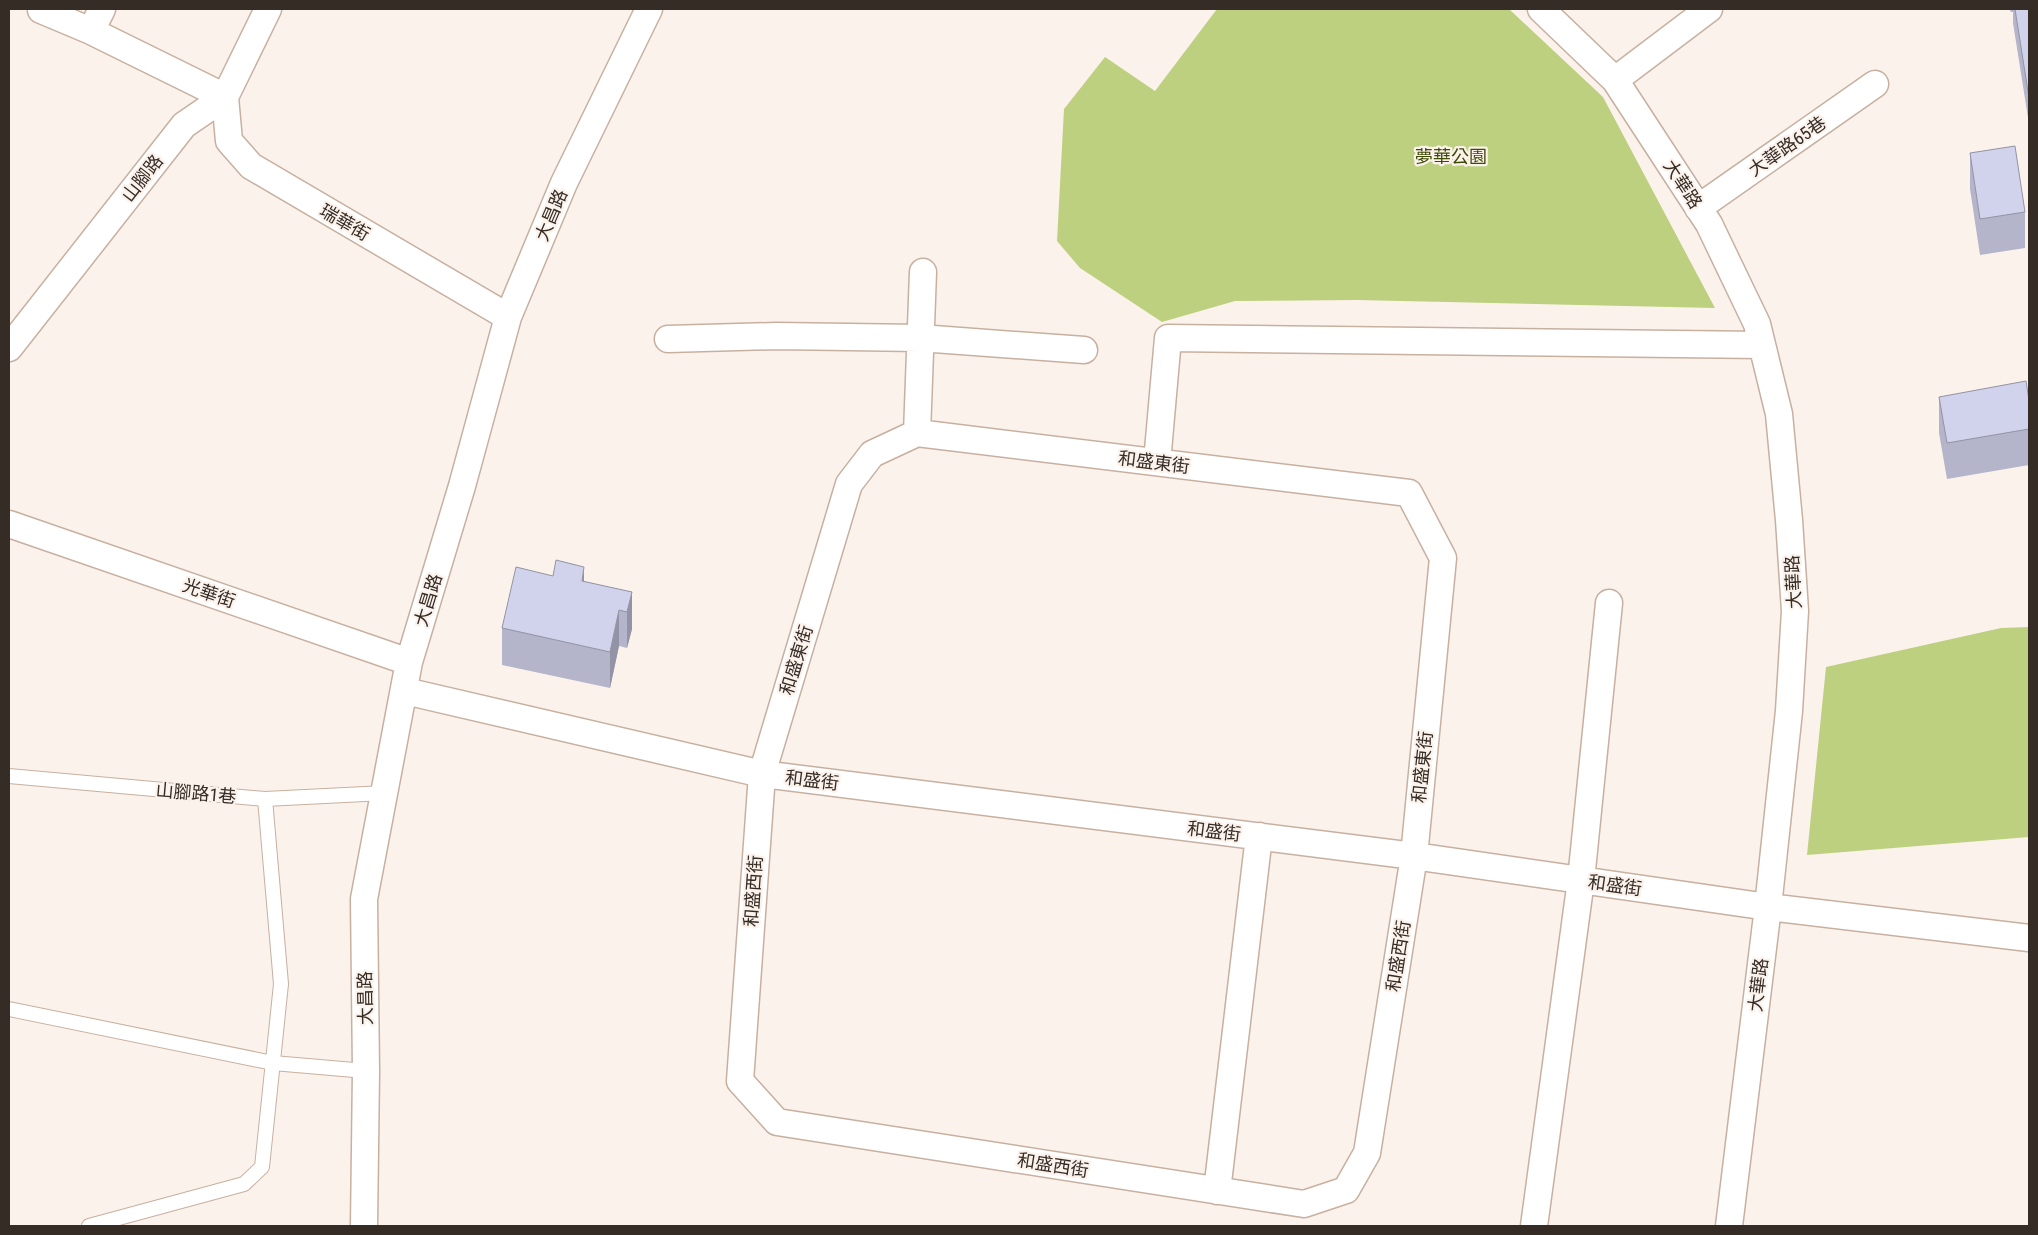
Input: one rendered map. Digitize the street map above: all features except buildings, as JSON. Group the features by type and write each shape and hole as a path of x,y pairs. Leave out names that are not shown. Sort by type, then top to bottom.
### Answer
{"street":[{"name":"山腳路","path":"9,348 184,125 225,97 268,9"},
{"name":"大昌路","path":"364,1226 366,1070 364,899 405,692 409,662 462,486 508,317 564,183 649,9"},
{"name":"大華路","path":"1541,9 1615,80 1708,224 1757,324 1779,414 1795,611 1789,711 1768,907 1729,1226"},
{"path":"1615,80 1709,9"},
{"path":"41,10 96,20 225,97"},
{"name":"大華路65巷","path":"1698,208 1875,84"},
{"name":"瑞華街","path":"225,97 229,141 251,166 508,317"},
{"path":"917,434 923,272"},
{"path":"668,339 776,336 920,338 1084,350"},
{"path":"1157,462 1168,338 1762,345"},
{"name":"和盛東街","path":"762,774 849,484 872,454 917,434 1409,493 1443,558 1414,856"},
{"name":"光華街","path":"9,524 409,662"},
{"path":"1534,1226 1581,880 1609,603"},
{"name":"和盛街","path":"405,692 762,774 1414,856 1768,907 2029,938"},
{"name":"和盛西街","path":"762,774 740,1081 776,1122 1304,1204 1346,1190 1367,1153 1414,856"},
{"path":"1217,1191 1259,836"}],"lane":[{"name":"山腳路1巷","path":"9,776 265,798 384,793"},
{"path":"89,1226 244,1184 262,1167 281,984 265,798"},
{"path":"9,1009 273,1063 366,1070"}],"green space":[{"name":"夢華公園","path":"1217,9 1509,9 1603,97 1715,308 1356,300 1235,301 1162,322 1080,268 1057,241 1064,109 1105,57 1155,91"},
{"path":"2029,627 2029,837 1807,855 1826,667 2001,628"}]}
